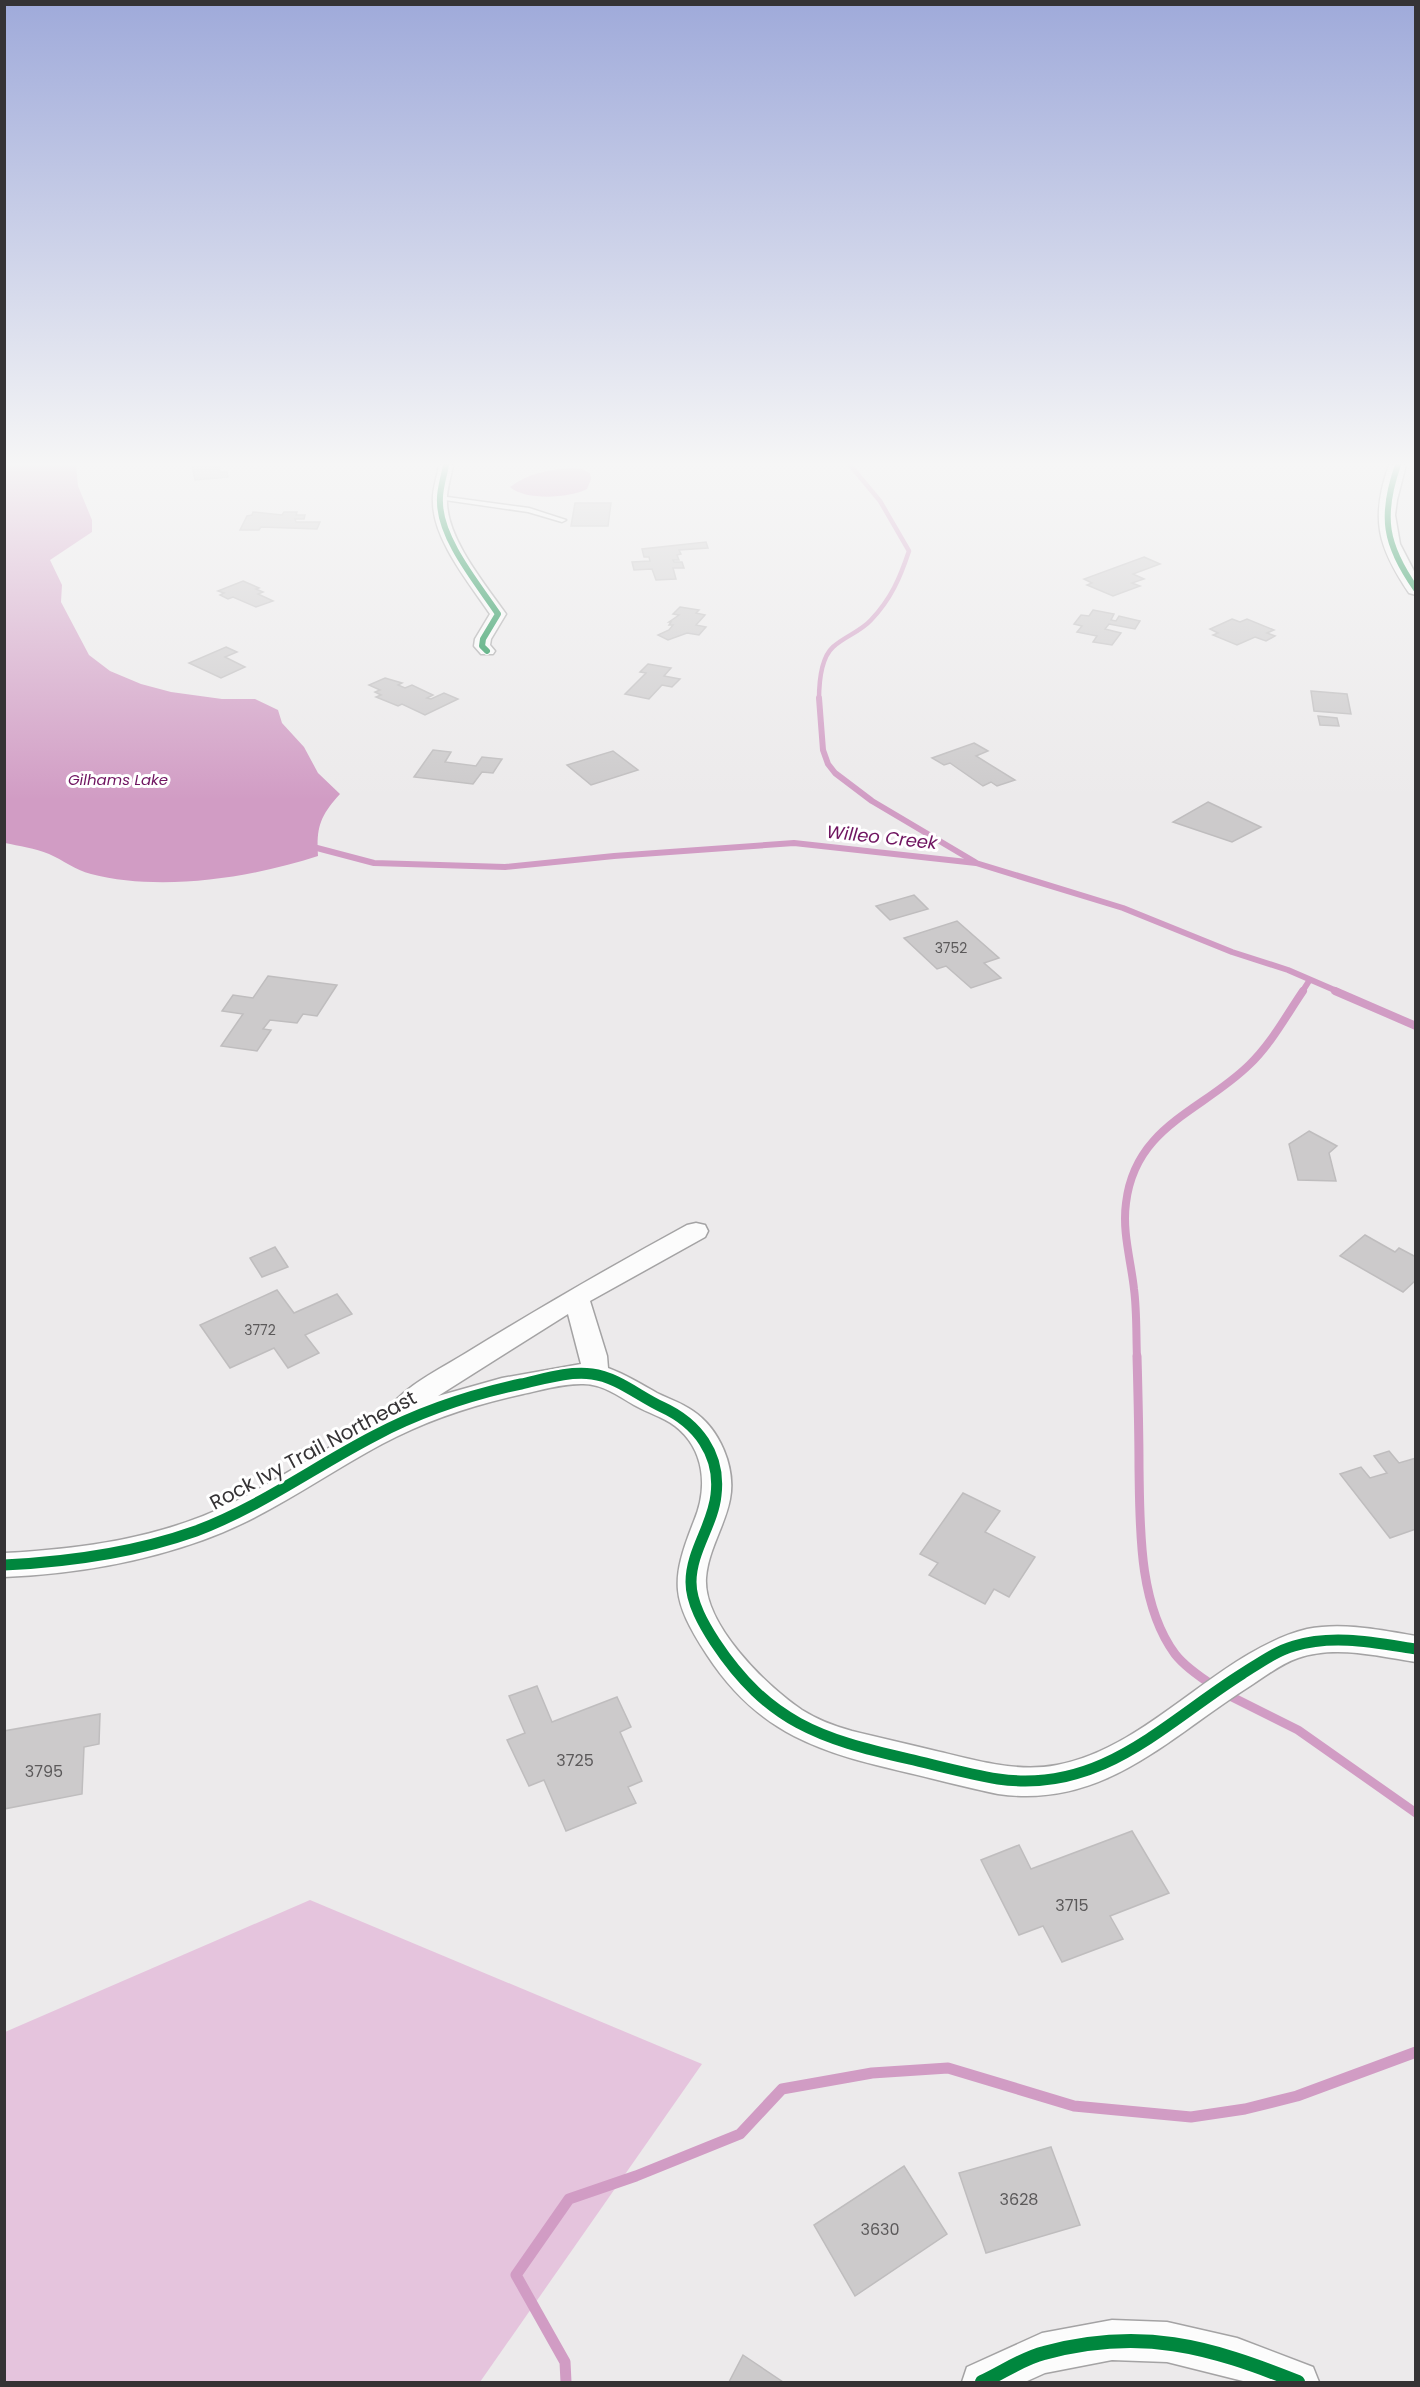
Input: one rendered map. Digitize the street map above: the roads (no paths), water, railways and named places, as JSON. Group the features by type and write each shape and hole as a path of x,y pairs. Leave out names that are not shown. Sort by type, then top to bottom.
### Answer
{"street":[{"path":"475,576 498,614 483,639 482,646 487,651"},
{"path":"1406,576 1416,589"},
{"name":"Rock Ivy Trail Northeast","path":"370,1437 426,1391 576,1297 696,1232"},
{"path":"576,1297 594,1356 595,1373 686,1420 708,1446 714,1461 717,1481 716,1501 694,1561 690,1587 700,1617 715,1642 747,1679 785,1716 808,1730 838,1741 1020,1782 1059,1780 1098,1769 1159,1733 1241,1675 1291,1646 1318,1641 1348,1641 1416,1649"},
{"name":"Rock Ivy Trail Northeast","path":"4,1565 51,1563 158,1544 221,1521 281,1492 370,1437 425,1410 483,1392 551,1378 595,1373"},
{"path":"982,2382 1042,2353 1112,2340 1167,2342 1226,2355 1298,2382"}],"water":[{"name":"Gilhams Lake","path":"5,576 58,576 62,585 61,602 89,655 110,671 141,684 171,692 222,699 255,699 278,710 282,723 304,747 318,773 340,794 328,808 321,822 318,856 264,871 235,876 176,882 118,879 91,874 44,852 5,843"}],"waterway":[{"path":"819,699 822,672 829,652 838,643 867,624 884,604 899,576"},
{"path":"819,699 823,750 828,764 835,773 872,801 975,862"},
{"name":"Willeo Creek","path":"317,848 374,863 505,867 614,856 794,843 976,863 1123,908 1232,952 1288,970 1339,992"},
{"path":"1302,992 1309,981"},
{"path":"1137,1358 1135,1298 1125,1225 1126,1203 1132,1177 1142,1155 1156,1138 1173,1122 1231,1081 1257,1057 1303,991"},
{"name":"Willeo Creek","path":"1335,991 1416,1026"},
{"path":"1137,1356 1141,1539 1148,1588 1154,1612 1175,1654 1188,1667 1214,1686"},
{"path":"1224,1693 1298,1730 1416,1813"},
{"path":"566,2382 565,2362 516,2275 569,2199 636,2176 740,2134 782,2089 872,2073 948,2068 1074,2106 1191,2117 1245,2109 1297,2096 1416,2052"}]}
